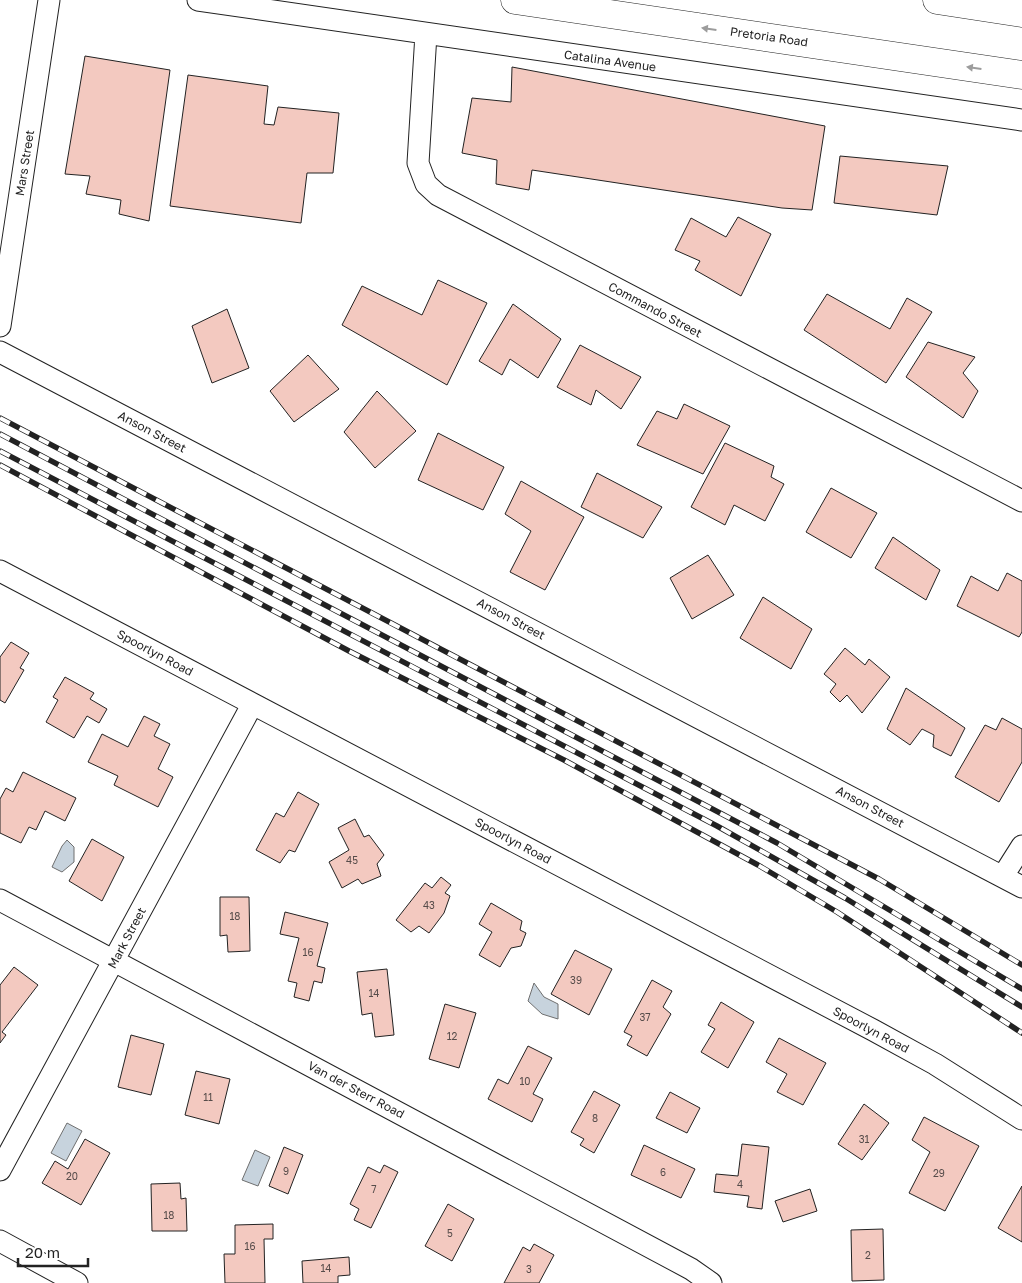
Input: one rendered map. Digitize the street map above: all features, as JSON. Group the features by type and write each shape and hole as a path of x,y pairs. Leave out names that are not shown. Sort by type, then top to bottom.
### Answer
{"main road":[{"name":"Pretoria Road","path":"515,0 1022,75"},
{"path":"937,0 1022,13"}],"street":[{"name":"Mars Street","path":"0,326 5,272 49,0"},
{"name":"Catalina Avenue","path":"198,0 1022,120"},
{"name":"Commando Street","path":"426,34 418,163 426,184 438,194 1022,501"},
{"name":"Anson Street","path":"0,352 1022,887"},
{"name":"Spoorlyn Road","path":"0,571 873,1030 935,1064 1022,1119"},
{"name":"Mark Street","path":"0,1170 115,961 252,705"},
{"path":"1003,876 1022,846"},
{"name":"Van der Sterr Road","path":"0,900 691,1269 711,1283"},
{"path":"0,1242 77,1283"}],"shaded area":[{"path":"67,840 74,847 74,862 62,872 52,867"},
{"path":"534,983 544,997 558,1004 558,1019 542,1014 528,1001"},
{"path":"67,1123 82,1131 66,1161 51,1153"},
{"path":"255,1150 270,1157 258,1186 242,1180"}],"building":[{"path":"85,56 170,70 149,221 119,214 121,200 86,194 90,176 65,174"},
{"path":"512,67 825,126 812,210 782,208 532,170 529,190 496,184 497,160 462,153 472,98 511,102"},
{"path":"188,75 268,86 264,124 274,125 278,107 339,113 333,173 307,173 301,223 170,206"},
{"path":"840,156 948,166 937,215 834,203"},
{"path":"738,217 771,234 741,296 695,270 700,261 675,250 691,218 726,237"},
{"path":"438,280 487,303 447,385 342,325 362,286 422,315"},
{"path":"827,294 890,329 907,298 932,312 886,383 804,330"},
{"path":"513,304 561,339 538,378 510,359 502,375 479,361"},
{"path":"227,309 249,368 212,383 192,326"},
{"path":"928,342 975,357 963,373 978,391 963,418 906,377"},
{"path":"580,345 641,377 621,409 596,390 591,405 557,387"},
{"path":"308,355 339,389 294,422 270,391"},
{"path":"377,391 416,431 375,468 344,432"},
{"path":"684,404 730,426 703,474 637,445 657,411 677,419"},
{"path":"438,433 504,467 483,510 418,480"},
{"path":"725,443 774,466 771,477 784,484 765,521 734,505 725,525 691,507"},
{"path":"597,473 662,507 643,538 581,507"},
{"path":"521,481 584,517 545,590 510,572 531,531 505,514"},
{"path":"831,488 877,513 851,558 806,532"},
{"path":"893,537 940,570 926,600 875,568"},
{"path":"708,555 734,595 692,619 670,578"},
{"path":"1007,573 1022,581 1022,632 1019,637 957,606 971,576 998,591"},
{"path":"763,597 812,629 791,669 740,638"},
{"path":"11,642 29,653 20,668 24,670 5,703 0,700 0,657"},
{"path":"845,648 865,665 869,659 890,677 862,713 847,695 840,702 830,692 836,684 824,674"},
{"path":"65,677 94,693 90,699 107,709 99,723 87,716 74,738 46,722 58,700 53,697"},
{"path":"906,688 965,728 951,756 933,747 934,735 922,729 910,745 887,729"},
{"path":"144,716 160,724 154,736 170,744 158,769 173,777 158,807 114,785 118,776 88,762 102,734 128,747"},
{"path":"1002,718 1022,729 1022,762 999,802 955,777 985,725 996,730"},
{"path":"23,772 76,798 65,821 45,811 36,830 29,827 21,843 0,833 0,799 6,788 13,792"},
{"path":"298,792 319,804 295,852 289,850 280,863 256,850 276,813 284,817"},
{"path":"355,819 364,837 369,835 384,855 377,864 381,876 362,884 358,879 342,888 329,862 349,850 338,828"},
{"path":"92,839 124,857 102,901 69,881"},
{"path":"441,877 451,885 445,893 450,896 444,913 429,933 419,926 411,932 396,920 425,883 432,888"},
{"path":"220,897 249,897 250,951 228,952 227,935 220,936"},
{"path":"491,903 522,921 520,930 526,933 521,946 511,948 500,967 479,955 492,932 479,924"},
{"path":"285,912 328,923 317,966 325,968 322,983 314,981 309,1001 294,997 297,983 288,981 299,938 280,934"},
{"path":"575,950 612,969 589,1015 551,994"},
{"path":"14,967 38,985 2,1032 6,1035 0,1043 0,985"},
{"path":"387,969 394,1035 375,1037 372,1013 362,1015 357,972"},
{"path":"652,980 672,991 663,1007 671,1014 647,1056 627,1045 632,1036 624,1032"},
{"path":"721,1002 754,1022 728,1068 701,1052 715,1029 708,1025"},
{"path":"445,1004 476,1013 459,1068 429,1059"},
{"path":"131,1035 164,1044 151,1095 118,1087"},
{"path":"779,1038 826,1063 803,1105 777,1092 787,1074 766,1062"},
{"path":"528,1046 552,1058 533,1094 543,1099 532,1122 488,1099 498,1079 508,1084"},
{"path":"196,1071 230,1079 219,1124 185,1115"},
{"path":"594,1091 620,1105 594,1153 580,1145 584,1139 571,1132"},
{"path":"670,1092 700,1108 687,1133 656,1118"},
{"path":"864,1104 889,1123 862,1160 838,1144"},
{"path":"924,1117 979,1146 945,1211 909,1193 930,1152 912,1140"},
{"path":"85,1139 110,1153 81,1205 42,1183 55,1161 68,1169"},
{"path":"742,1144 769,1147 762,1209 747,1207 749,1196 714,1192 716,1174 738,1176"},
{"path":"644,1145 695,1169 681,1198 631,1175"},
{"path":"284,1147 303,1155 288,1194 269,1186"},
{"path":"384,1165 398,1172 371,1228 354,1220 359,1209 350,1204 368,1167 380,1173"},
{"path":"180,1183 181,1199 186,1198 187,1231 152,1231 151,1184"},
{"path":"1022,1186 1022,1242 998,1228"},
{"path":"810,1189 817,1211 783,1222 775,1201"},
{"path":"448,1204 474,1219 452,1261 425,1246"},
{"path":"273,1224 273,1239 264,1239 265,1283 225,1283 224,1254 235,1254 235,1225"},
{"path":"883,1229 884,1280 852,1281 851,1230"},
{"path":"534,1244 554,1255 539,1283 504,1283 523,1247 530,1251"},
{"path":"349,1257 350,1275 338,1276 338,1283 303,1283 302,1261"}],"railway":[{"path":"0,418 879,879 1022,965"},
{"path":"0,434 777,843 1022,989"},
{"path":"0,451 717,826 845,898 1022,1007"},
{"path":"0,465 349,651 564,760 758,865 837,912 1022,1033"}]}
